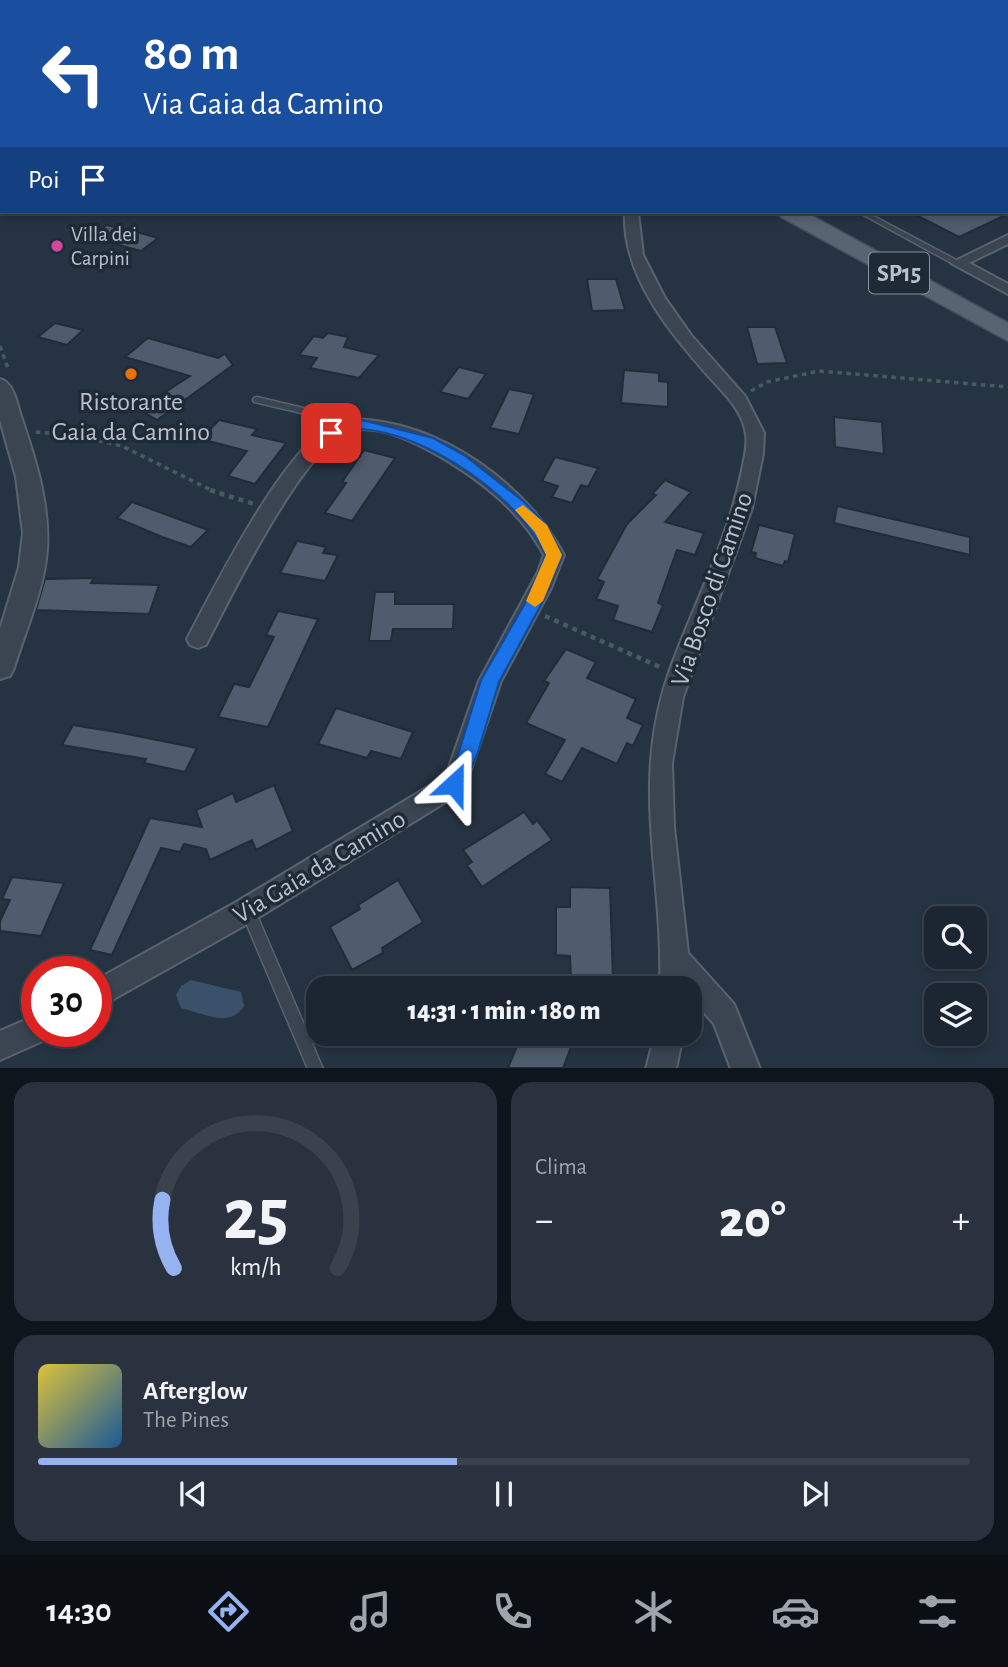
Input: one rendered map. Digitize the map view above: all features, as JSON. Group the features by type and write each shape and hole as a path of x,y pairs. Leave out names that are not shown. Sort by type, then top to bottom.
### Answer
{"main road":[{"name":"SP15","path":"793,214 1008,333"}],"street":[{"name":"Via Bosco di Camino","path":"631,214 629,222 635,248 659,301 675,325 737,399 749,417 756,437 746,495 730,547 679,675 664,730 659,800 676,960 675,976"},
{"path":"958,263 1008,239"},
{"path":"958,263 1008,290"},
{"path":"0,668 30,573 35,535 32,497 16,436 1,396"},
{"path":"198,639 250,542 271,509 318,447 343,426"},
{"name":"Via Gaia da Camino","path":"112,986 247,910 454,784 468,755 490,680 530,610 554,555 542,529 517,505 459,459 428,441 372,426 343,426"},
{"path":"676,960 724,1014 746,1068"},
{"path":"0,1046 21,1036"},
{"path":"661,1068 666,1046"}],"lane":[{"path":"864,214 958,263"},
{"path":"257,400 330,417 343,426"},
{"path":"247,910 316,1068"}],"path":[{"path":"737,399 767,382 819,371 1008,387"},
{"path":"16,436 41,430 122,446 208,490 271,509"},
{"path":"530,610 679,675"}],"water":[{"path":"191,980 241,992 244,1006 238,1013 224,1018 181,1008 176,995 181,986"}],"building":[{"path":"914,214 1008,214 959,237"},
{"path":"107,225 158,238 141,251 89,237"},
{"path":"587,279 616,279 625,310 592,311"},
{"path":"55,323 83,330 67,345 38,337"},
{"path":"747,327 775,327 787,363 757,364"},
{"path":"328,333 348,337 344,347 379,355 359,378 310,368 317,358 299,355 314,336 323,338"},
{"path":"148,338 218,358 225,354 233,365 157,420 139,409 190,376 125,357"},
{"path":"459,367 486,374 468,399 440,392"},
{"path":"624,370 659,373 659,381 668,382 668,407 621,403"},
{"path":"509,389 534,394 519,434 490,428"},
{"path":"834,417 882,422 884,454 835,447"},
{"path":"219,420 257,429 252,435 286,443 255,484 228,476 247,451 201,439"},
{"path":"364,450 395,458 352,521 325,513 346,483 342,482"},
{"path":"555,457 598,468 588,487 581,485 572,503 552,497 558,486 542,481"},
{"path":"665,480 691,492 665,522 704,533 695,555 677,550 658,603 663,605 652,632 613,620 618,606 596,599 604,582 597,579 627,524 656,495 652,494"},
{"path":"132,502 208,530 191,547 162,537 117,518"},
{"path":"837,506 970,537 970,555 834,523"},
{"path":"759,525 795,534 788,562 785,561 783,566 755,558 756,553 751,552"},
{"path":"297,541 326,547 323,553 338,555 325,581 280,573"},
{"path":"94,578 91,583 159,585 149,614 36,610 45,579"},
{"path":"375,592 395,592 395,604 454,604 453,629 393,629 391,641 369,641"},
{"path":"278,611 318,619 268,727 218,717 234,684 249,687 274,637 266,635"},
{"path":"566,649 596,662 587,678 636,699 627,718 643,725 633,746 627,743 617,764 582,748 562,782 545,774 565,740 526,723 549,683 544,681"},
{"path":"336,708 413,732 401,759 371,751 367,758 318,744"},
{"path":"73,725 197,748 185,772 144,763 146,759 62,745"},
{"path":"274,785 293,831 256,850 252,840 210,860 206,849 184,844 180,852 161,848 112,955 90,950 150,818 202,827 196,810 233,793 236,802"},
{"path":"524,812 533,824 537,820 552,840 482,887 467,865 472,862 463,850"},
{"path":"12,877 64,883 41,936 0,931 0,921 10,900 2,899"},
{"path":"398,880 423,922 382,948 383,953 352,970 330,927 360,909 358,905"},
{"path":"570,887 610,888 613,976 571,976 570,956 556,955 556,907 570,907"},
{"path":"517,1046 571,1046 563,1068 508,1068"}],"slow traffic":[{"path":"523,510 542,529 554,555 535,601"}],"place":[{"name":"Villa dei Carpini","path":"57,246"},
{"name":"Ristorante Gaia da Camino","path":"131,374"}],"route":[{"path":"331,433 343,426 362,425 428,441 459,459 517,505 542,529 554,555 535,601 490,680 468,755 454,784"}]}
